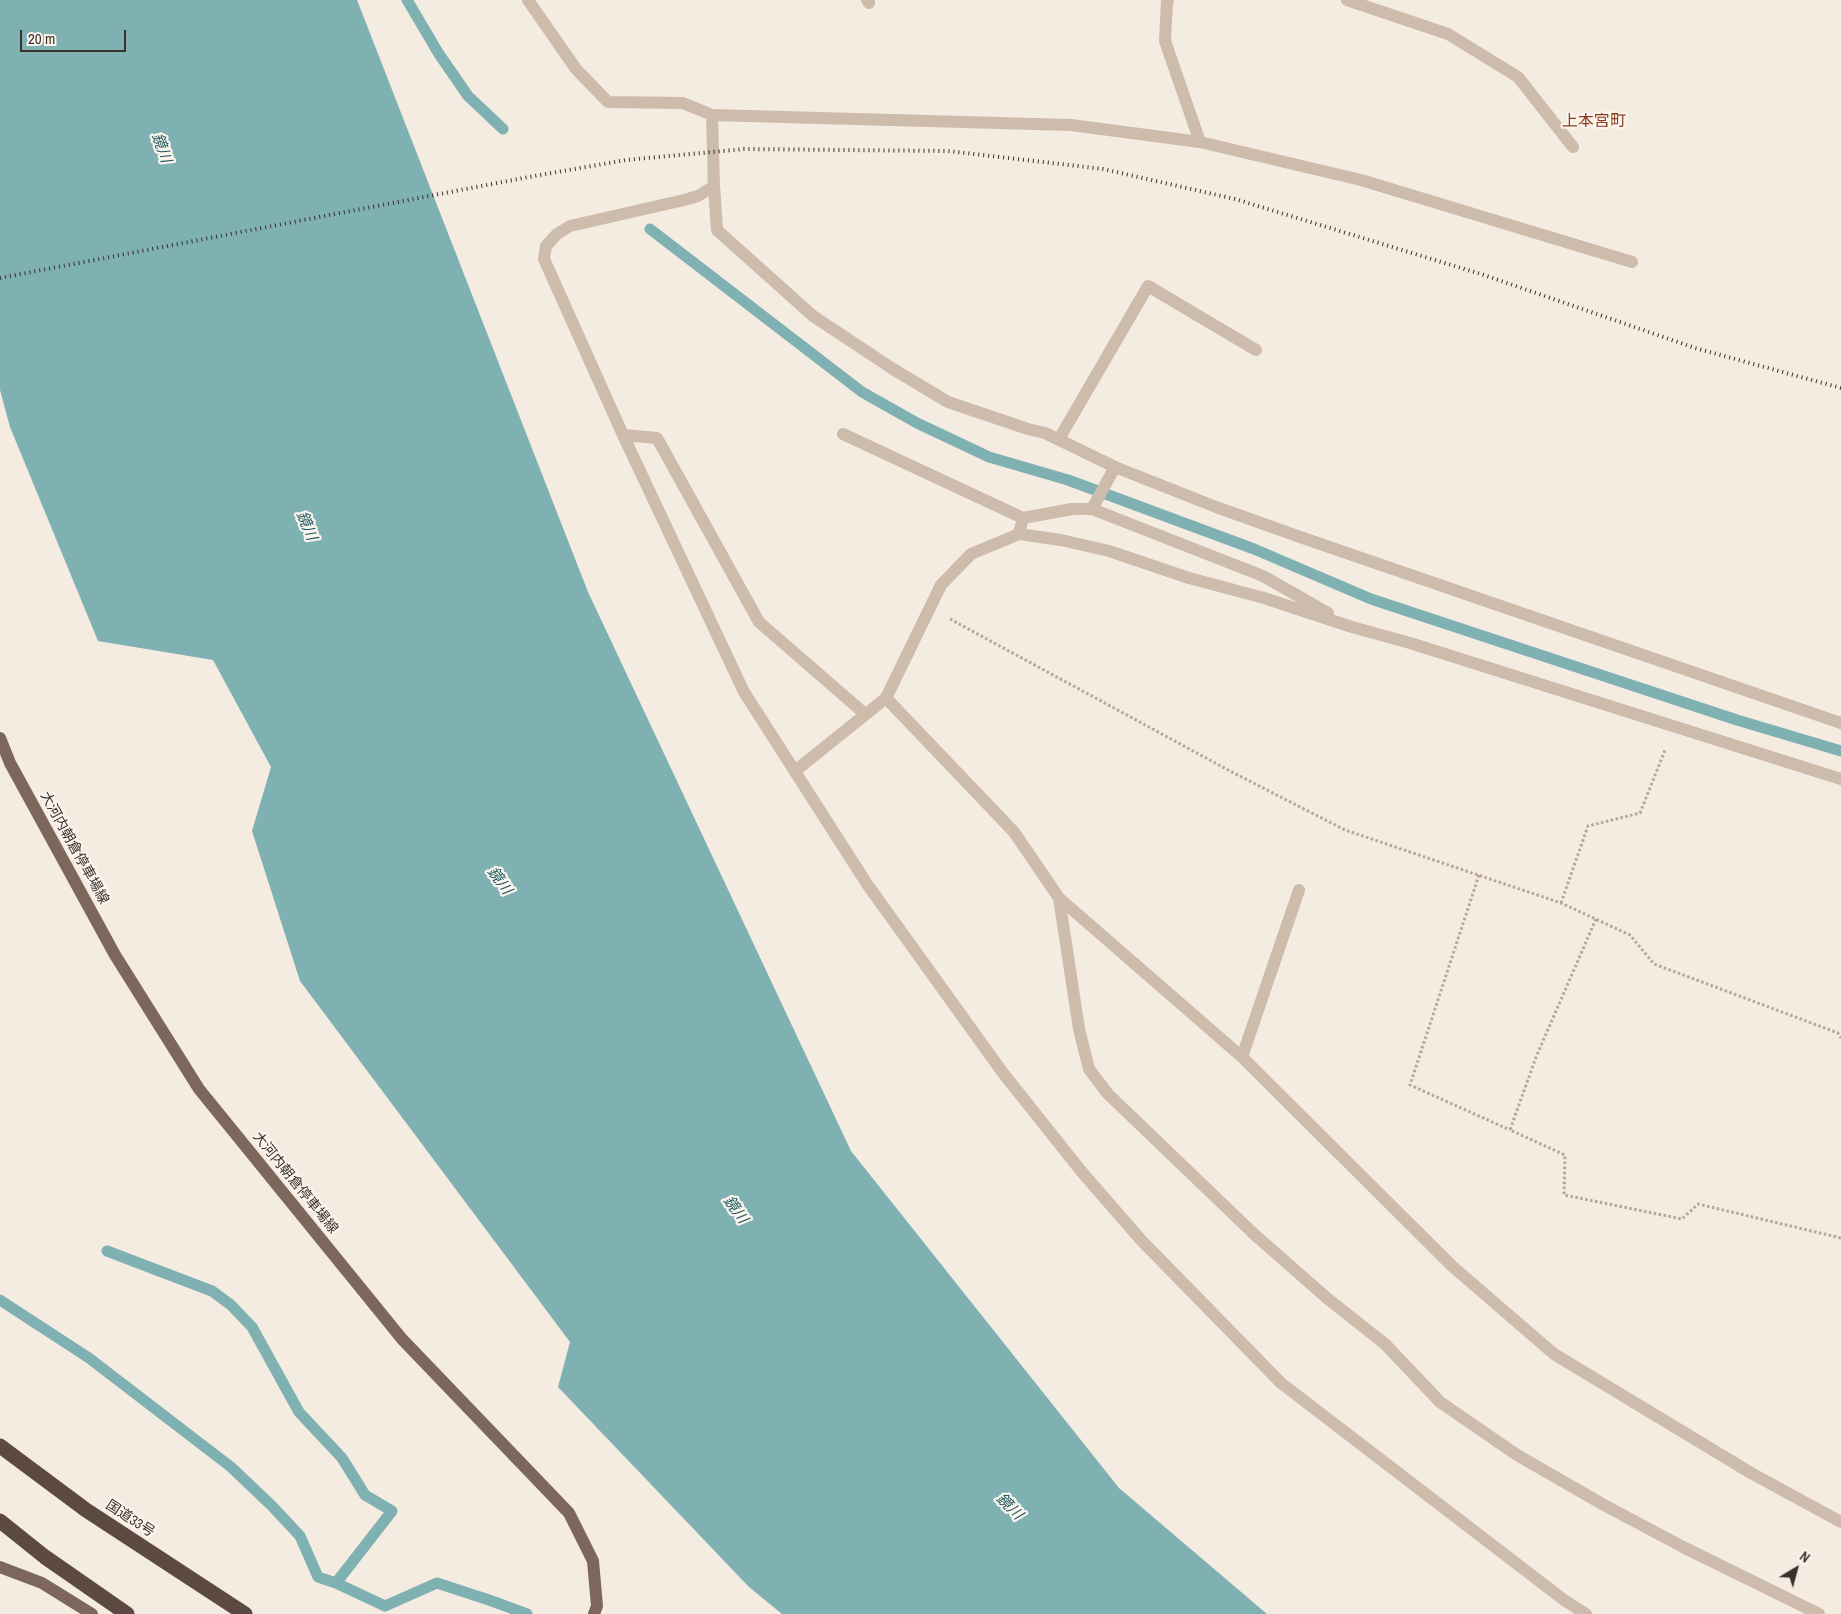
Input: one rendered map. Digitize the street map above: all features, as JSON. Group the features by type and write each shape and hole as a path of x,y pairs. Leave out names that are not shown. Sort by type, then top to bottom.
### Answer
{"highway":[{"name":"国道33号","path":"0,1446 86,1510 245,1614"},
{"path":"0,1521 45,1557 127,1614"}],"main road":[{"name":"大河内朝倉停車場線","path":"0,738 10,763 114,954 199,1089 402,1339 569,1513 593,1561 597,1606 594,1614"},
{"path":"0,1567 42,1583 92,1614"}],"street":[{"path":"528,0 576,68 608,102 683,103 712,115 1071,125 1200,142 1361,180 1632,262"},
{"path":"1168,0 1165,41 1200,142"},
{"path":"1347,0 1448,34 1518,77 1573,147"},
{"path":"712,115 717,230 813,316 893,369 948,402 1028,430 1045,433 1113,469 1216,507 1841,723"},
{"path":"714,186 698,196 684,200 570,226 557,234 546,246 544,259 623,435 744,692 867,884 1003,1073 1081,1171 1141,1240 1280,1384 1564,1600 1586,1614"},
{"path":"1059,439 1148,286 1256,350"},
{"path":"843,434 1023,518 1072,509 1093,508 1263,576 1352,627"},
{"path":"623,435 657,438 759,622 866,714"},
{"path":"1093,508 1113,469"},
{"path":"1019,534 1023,518"},
{"path":"795,771 886,698 941,585 971,554 1019,534 1061,540 1109,551 1189,578 1264,598 1352,627 1410,643 1841,779"},
{"path":"886,698 1014,832 1059,898 1242,1057 1452,1266 1554,1354 1751,1473 1841,1522"},
{"path":"1242,1057 1299,890"},
{"path":"1059,898 1079,1029 1090,1069 1108,1094 1255,1235 1328,1299 1385,1344 1440,1402 1516,1455 1685,1548 1819,1614"}],"path":[{"path":"930,608 1230,771 1344,830 1561,903 1630,935 1654,964 1838,1033 1841,1038"},
{"path":"1561,903 1588,826 1640,813 1674,726"},
{"path":"1479,875 1410,1085 1565,1155 1564,1195 1682,1219 1698,1204 1841,1238"},
{"path":"1510,1130 1536,1057 1596,919"}],"water":[{"name":"鏡川","path":"0,0 357,0 588,592 851,1151 1119,1488 1267,1614 782,1614 749,1587 558,1387 570,1342 300,981 252,831 271,767 213,660 98,641 10,427 0,390"}],"waterway":[{"path":"407,0 439,54 468,96 503,129"},
{"path":"650,229 862,392 917,423 989,457 1068,480 1254,549 1371,599 1737,720 1841,751"},
{"path":"107,1251 212,1291 231,1305 252,1327 299,1412 342,1458 365,1495 392,1511 336,1583"},
{"path":"0,1300 89,1358 231,1467 300,1536 318,1577 336,1583 385,1606 437,1583 527,1614"}],"railway":[{"path":"0,278 626,160 744,149 948,151 1103,169 1235,199 1484,275 1695,348 1841,388"}],"district":[{"name":"上本宮町","path":"1594,122"}]}
